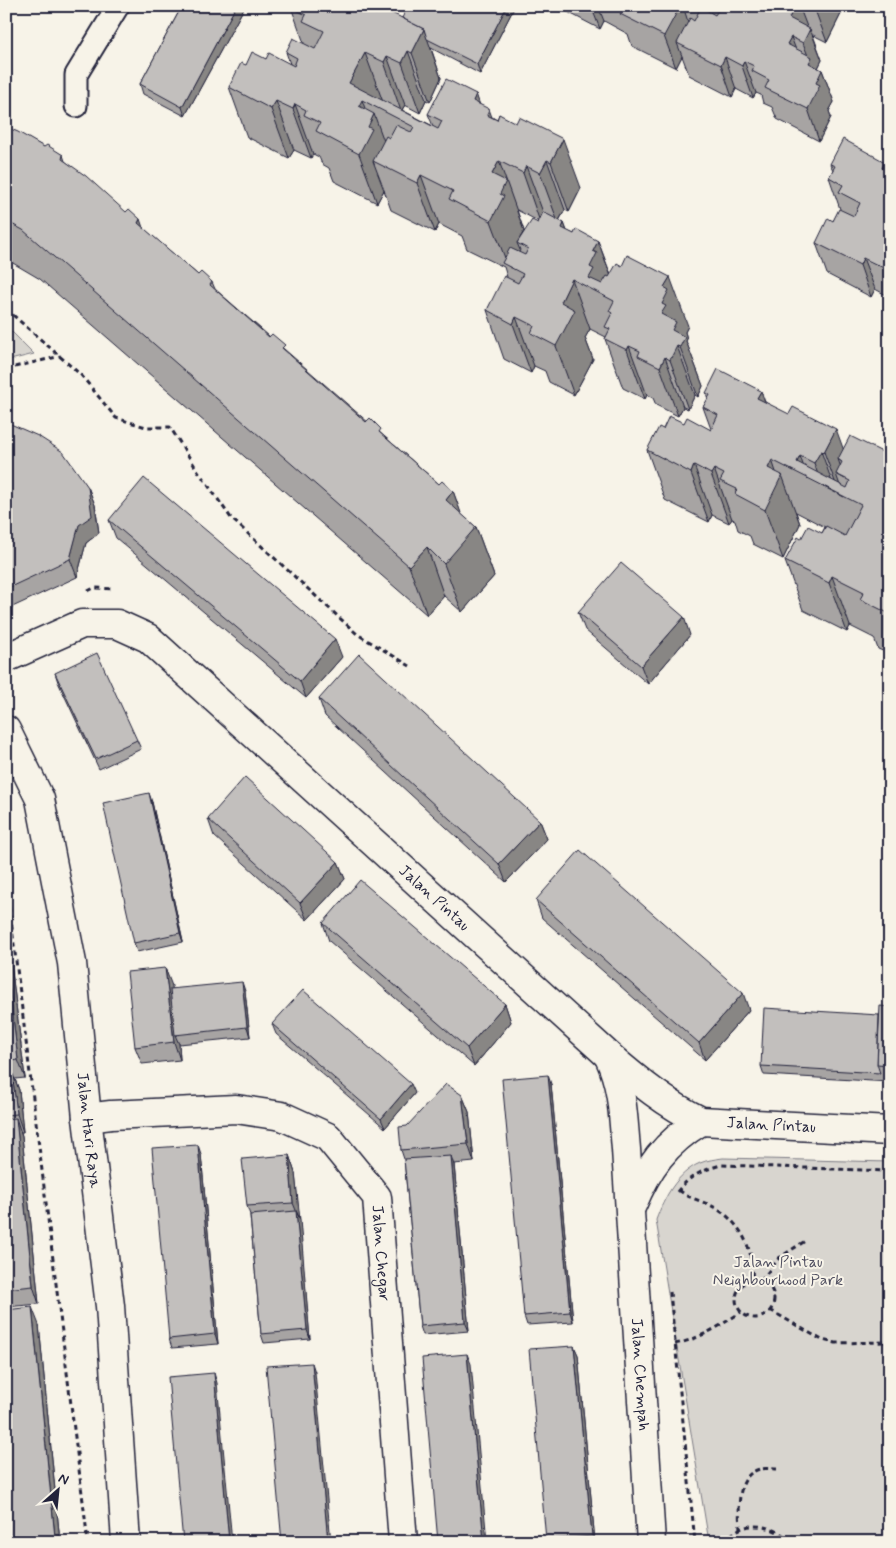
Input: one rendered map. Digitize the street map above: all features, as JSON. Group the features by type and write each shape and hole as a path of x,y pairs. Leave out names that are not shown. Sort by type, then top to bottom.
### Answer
{"street":[{"name":"Jalan Pintau","path":"6,658 82,624 117,624 148,638 609,1056 645,1087 676,1108 701,1121 890,1131"},
{"name":"Jalan Hari Raya","path":"6,730 40,799 72,962 87,1118 110,1306 126,1542"},
{"name":"Jalan Chempah","path":"609,1056 621,1091 631,1208 651,1542"},
{"name":"Jalan Chegar","path":"87,1118 111,1114 236,1109 282,1116 328,1137 376,1197 404,1542"},
{"name":"Jalan Chempah","path":"631,1208 643,1179 661,1152 683,1132 701,1121"}],"lane":[{"path":"76,106 76,75 118,6"}],"path":[{"path":"6,309 81,375 116,418 146,427 170,427 231,518 358,634 410,666"},
{"path":"6,369 61,356"},
{"path":"6,880 88,1542"},
{"path":"675,1196 690,1177 704,1169 721,1165 890,1171"},
{"path":"679,1190 711,1206 738,1227 749,1246 752,1260 752,1280"},
{"path":"761,1281 779,1258 806,1241"},
{"path":"752,1280 761,1281 770,1288 772,1293 773,1304 770,1310 759,1317 753,1317 741,1312 736,1300 737,1293 744,1283 752,1280"},
{"path":"887,1428 890,1286"},
{"path":"670,1289 694,1542"},
{"path":"770,1310 822,1340 844,1343 889,1342"},
{"path":"639,1348 688,1341 713,1331 741,1312"},
{"path":"740,1529 738,1501 747,1479 760,1469 777,1470"},
{"path":"724,1542 740,1529 754,1526 773,1530 792,1542"}],"green space":[{"path":"6,326 34,354 6,361"},
{"name":"Jalan Pintau Neighbourhood Park","path":"723,1158 890,1162 890,1542 709,1542 656,1220 667,1195 685,1173 700,1163"}],"building":[{"path":"182,6 236,6 182,107 140,84"},
{"path":"291,6 362,6 376,14 380,7 424,29 412,53 408,51 402,63 387,56 384,62 365,53 349,83 438,129 442,121 428,114 446,79 476,94 473,101 489,109 487,115 497,120 499,114 516,123 519,117 563,139 551,162 547,160 540,173 526,166 523,173 499,161 492,174 506,181 500,194 504,196 491,221 449,199 453,191 421,175 417,183 373,161 386,136 389,138 396,125 411,132 414,127 362,100 359,106 374,114 368,127 372,129 359,154 316,131 320,123 304,115 306,110 295,104 293,109 276,101 271,109 229,87 241,63 246,65 252,52 266,59 269,53 294,66 297,58 286,52 293,38 315,49 324,31 303,21 306,15"},
{"path":"408,6 507,6 477,64 427,39 424,29 402,18"},
{"path":"623,6 674,6 672,10 677,12 664,36 620,14"},
{"path":"714,6 732,6 741,11 744,6 795,6 789,18 810,29 803,43 791,37 787,44 812,57 809,63 822,70 816,83 820,85 808,109 765,88 769,80 752,71 754,66 744,61 742,66 725,57 721,65 677,43 690,18 694,21 701,7 715,15 719,9"},
{"path":"807,6 817,6 815,10"},
{"path":"6,127 44,147 47,145 63,155 62,159 86,176 126,212 129,209 140,219 138,223 198,275 201,272 212,282 210,285 269,337 272,334 285,345 282,348 366,422 370,418 381,429 379,432 439,484 442,481 453,491 446,500 476,527 444,564 427,547 409,566 23,230 6,221"},
{"path":"843,139 885,162 882,168 890,172 890,271 863,258 860,265 816,243 828,218 833,221 839,209 854,216 860,203 839,192 843,185 829,177 835,166 830,164"},
{"path":"543,212 564,223 562,228 574,234 576,229 598,241 593,251 597,253 590,267 594,269 589,278 602,284 607,276 609,277 617,263 622,266 627,255 670,277 664,287 669,290 662,304 666,306 661,314 676,322 672,330 685,337 680,347 677,346 670,360 665,357 660,367 638,356 640,351 629,346 627,350 605,339 610,329 605,327 612,313 609,311 614,301 572,279 561,302 575,310 556,346 531,333 534,326 516,317 513,324 487,310 504,276 518,283 523,274 502,263 510,248 525,255 528,249 517,243 532,220 538,223"},
{"path":"718,369 761,391 757,398 789,414 793,407 836,429 824,452 821,451 814,463 800,456 797,462 847,488 850,481 836,474 842,462 838,459 850,436 890,456 890,552 887,557 890,558 890,614 860,599 864,592 832,576 829,583 785,561 798,537 801,539 808,526 822,533 826,526 845,536 861,505 772,460 768,468 782,475 765,510 735,494 737,489 720,481 724,474 714,469 711,474 694,465 691,473 647,450 659,427 663,429 669,416 684,423 687,417 711,430 718,415 703,407 710,395 706,393"},
{"path":"6,422 38,436 63,452 88,487 92,516 79,525 70,559 6,589"},
{"path":"144,478 335,639 300,681 109,520"},
{"path":"621,563 684,617 641,666 578,612"},
{"path":"97,653 137,740 96,759 55,673"},
{"path":"359,654 540,821 499,864 319,699"},
{"path":"245,777 338,862 300,903 208,819"},
{"path":"149,793 180,933 134,943 103,803"},
{"path":"580,850 743,993 699,1043 536,900"},
{"path":"360,880 505,1004 467,1048 323,923"},
{"path":"6,959 18,1060 6,1062"},
{"path":"165,968 174,1042 135,1047 127,972"},
{"path":"242,982 247,1027 175,1035 170,989"},
{"path":"303,990 411,1084 381,1119 272,1024"},
{"path":"880,1006 890,1007 890,1065 877,1064"},
{"path":"764,1008 879,1015 877,1064 880,1073 761,1066"},
{"path":"12,1072 17,1114 6,1115 6,1073"},
{"path":"548,1075 570,1312 524,1316 502,1079"},
{"path":"446,1084 462,1095 468,1144 401,1150 399,1127 407,1126"},
{"path":"16,1118 33,1286 6,1289 6,1119"},
{"path":"198,1145 215,1334 169,1339 152,1148"},
{"path":"289,1155 293,1203 247,1206 242,1159"},
{"path":"451,1156 465,1322 420,1326 404,1159"},
{"path":"296,1211 307,1330 261,1334 250,1215"},
{"path":"32,1307 55,1537 6,1541 6,1310"},
{"path":"574,1346 592,1536 546,1540 529,1349"},
{"path":"467,1354 484,1542 438,1542 422,1358"},
{"path":"312,1363 328,1542 282,1542 266,1366"},
{"path":"214,1373 229,1542 183,1542 168,1377"}]}
